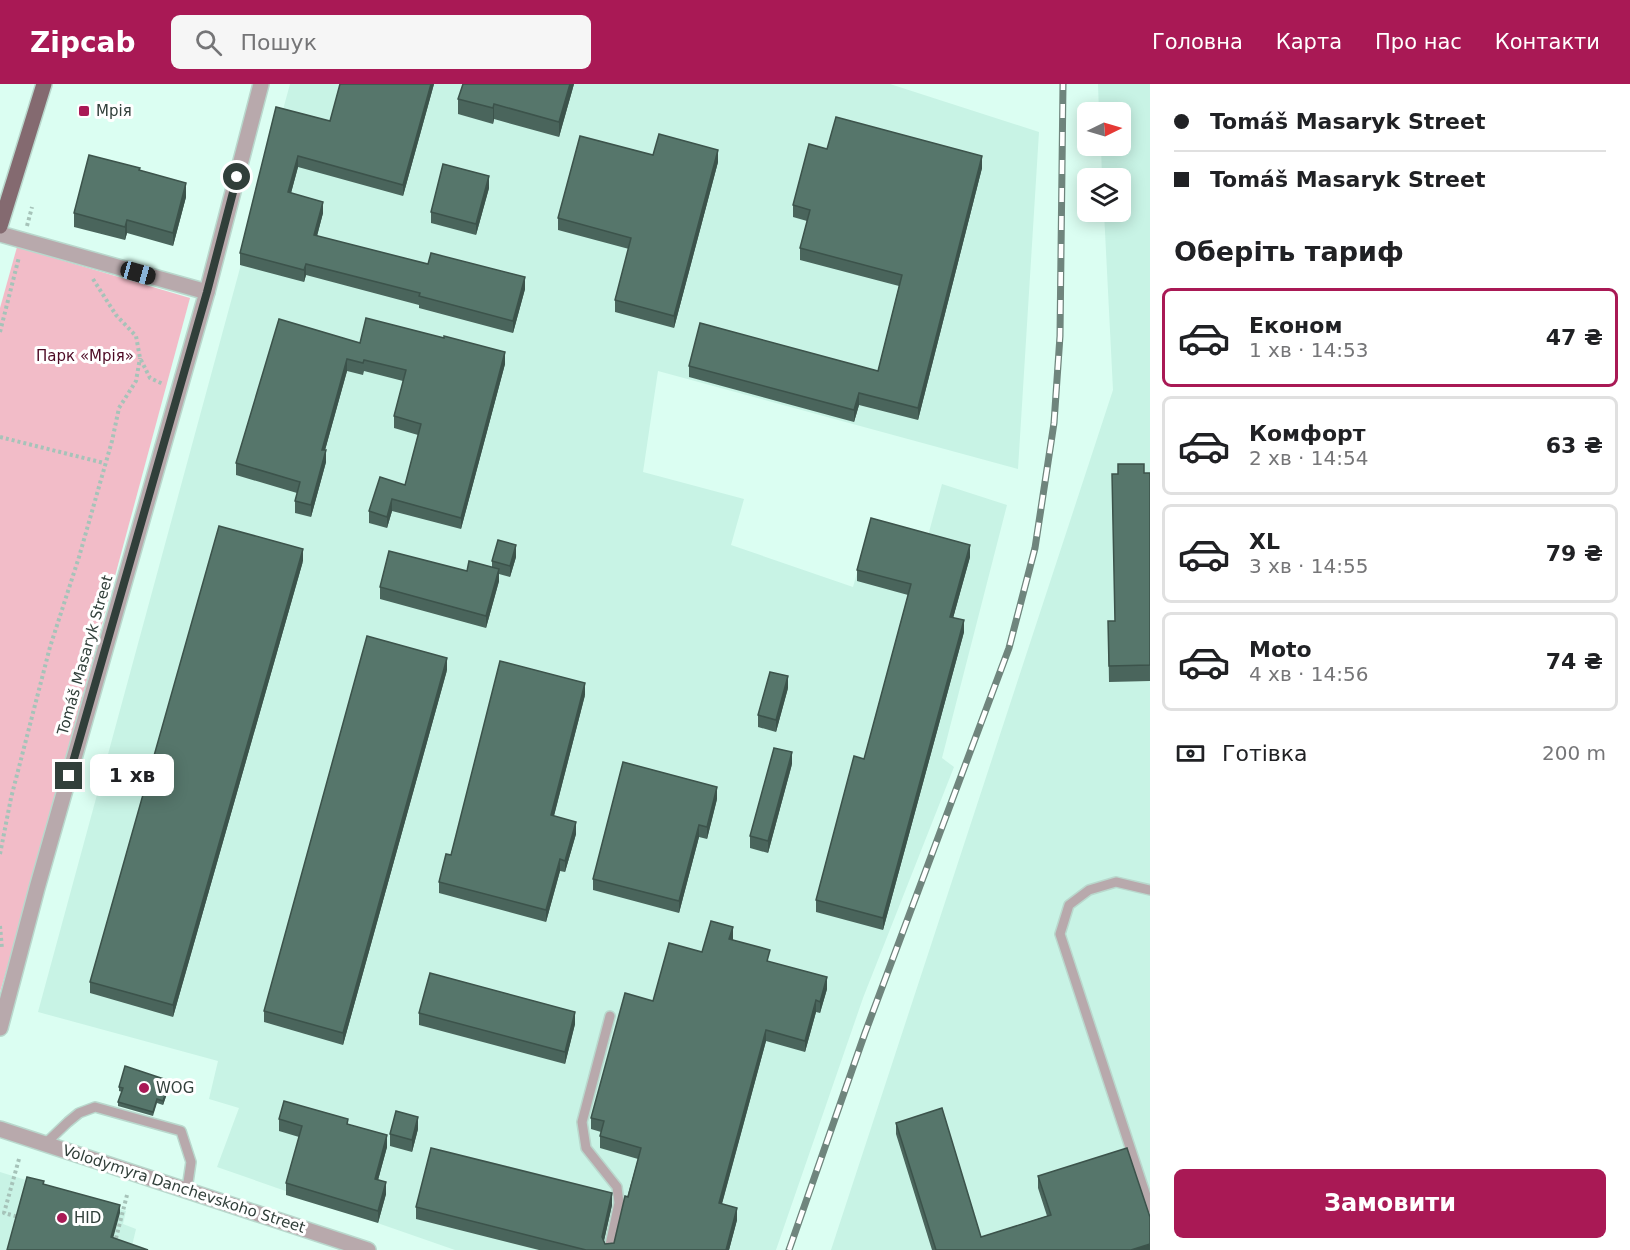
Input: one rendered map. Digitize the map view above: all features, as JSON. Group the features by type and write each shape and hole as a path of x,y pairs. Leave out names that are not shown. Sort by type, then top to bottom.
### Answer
{"main road":[{"path":"0,226 44,84"}],"street":[{"name":"Tomáš Masaryk Street","path":"0,1028 37,888 207,292 261,84"},
{"path":"0,234 22,248 207,292"},
{"name":"Volodymyra Danchevskoho Street","path":"0,1129 363,1249"}],"lane":[{"path":"1150,890 1116,882 1089,890 1069,905 1060,934 1150,1208"},
{"path":"609,1250 619,1203 617,1187 586,1148 582,1122 610,1016"},
{"path":"46,1143 79,1113 95,1107 181,1131 191,1162 187,1190"}],"path":[{"path":"0,332 32,207"},
{"path":"22,248 30,258"},
{"path":"91,275 116,315 136,336 140,358 150,378 179,392"},
{"path":"0,854 11,798 50,647 79,557 119,408 136,381 140,358"},
{"path":"0,437 105,463"},
{"path":"19,1159 4,1213 26,1219"},
{"path":"113,1250 127,1195"},
{"path":"104,1241 115,1244"}],"shaded area":[{"path":"290,84 890,84 1039,132 1018,469 658,371 643,472 744,499 731,545 853,587 873,518 928,536 942,484 1007,505 942,758 954,767 863,998 776,1250 455,1250 217,1167 239,1108 209,1099 218,1061 38,1012"},
{"path":"1098,84 1150,84 1150,1250 831,1250 1113,390 1105,222 1131,222 1131,168 1102,168 1101,156 1131,156 1131,102 1099,102"},
{"name":"HID","path":"0,1172 126,1211 123,1224 136,1229 131,1250 0,1250"}],"green space":[{"name":"Парк «Мрія»","path":"17,247 190,298 29,895 0,992 0,308"}],"building":[{"path":"340,84 431,84 403,185 298,156 288,192 323,202 314,235 428,264 431,253 525,277 513,321 419,296 420,293 306,264 304,270 240,253 276,107 330,121"},
{"path":"463,84 570,84 559,122 494,104 493,108 458,99"},
{"path":"836,117 982,156 918,408 859,393 854,410 689,366 700,323 878,371 902,275 800,248 810,210 793,205 809,144 827,149"},
{"path":"659,134 718,150 674,316 615,300 631,238 558,218 580,136 653,155"},
{"path":"89,155 186,183 173,233 127,220 125,227 74,213"},
{"path":"443,164 489,176 476,224 431,212"},
{"path":"366,318 505,352 461,518 392,499 387,517 369,511 380,477 405,485 421,424 394,416 406,370 364,360 363,363 347,359 322,450 326,450 311,505 295,501 300,482 236,463 279,319 360,343"},
{"path":"1118,464 1144,464 1144,473 1150,473 1150,665 1109,666 1108,621 1115,621 1112,474 1118,474"},
{"path":"871,518 970,545 950,617 964,620 883,918 816,900 854,756 864,759 911,584 857,570"},
{"path":"219,526 303,549 173,1005 90,982"},
{"path":"498,540 516,545 510,566 492,561"},
{"path":"389,551 467,571 469,561 499,569 486,616 380,587"},
{"path":"367,636 447,658 343,1033 264,1011"},
{"path":"500,661 585,683 551,815 576,822 565,861 560,859 546,910 439,882 446,854 451,855"},
{"path":"770,672 788,676 776,720 758,715"},
{"path":"774,748 792,752 768,841 750,836"},
{"path":"623,762 717,787 707,827 699,825 679,901 593,879"},
{"path":"711,921 733,927 729,939 770,950 767,961 827,977 820,1002 816,1000 805,1041 766,1030 719,1203 737,1208 726,1250 586,1250 416,1207 431,1148 612,1193 602,1237 605,1244 614,1243 625,1196 628,1197 641,1148 600,1136 604,1121 591,1118 625,993 653,1001 669,943 702,952"},
{"path":"430,973 575,1012 565,1052 419,1013"},
{"name":"WOG","path":"125,1066 170,1081 163,1101 157,1099 153,1112 118,1102 123,1088 119,1087"},
{"path":"284,1101 348,1119 347,1124 387,1135 375,1179 386,1182 378,1211 286,1183 302,1126 279,1119"},
{"path":"942,1108 981,1237 1051,1215 1038,1176 1127,1148 1150,1217 1150,1244 1131,1250 936,1250 896,1123"},
{"path":"396,1111 418,1117 412,1140 390,1134"},
{"name":"HID","path":"27,1177 44,1181 43,1184 120,1205 111,1237 148,1250 7,1250"}],"railway":[{"path":"789,1250 865,1033 1009,648 1035,548 1054,423 1060,336 1063,84"}],"place":[{"name":"Мрія","path":"84,111"},
{"name":"WOG","path":"144,1088"},
{"name":"HID","path":"62,1218"}],"route":[{"path":"69,776 207,292 237,177"}]}
